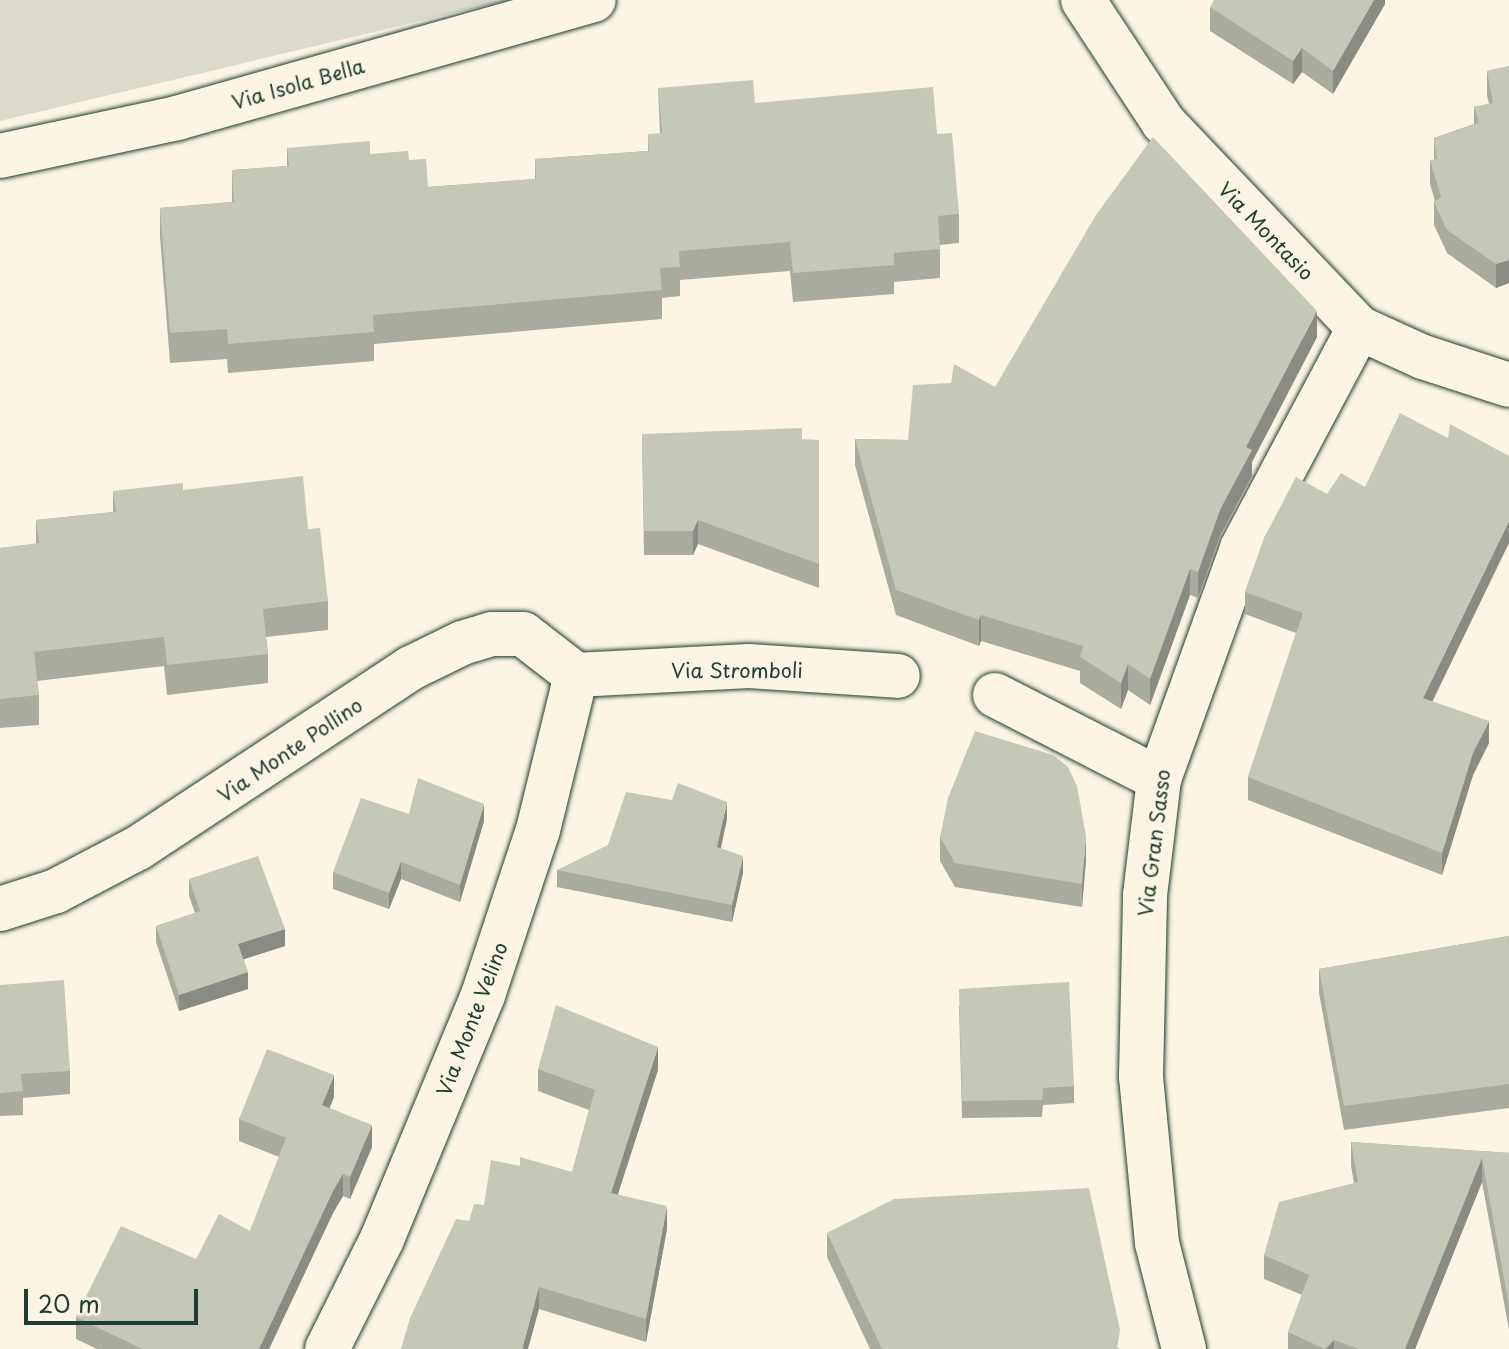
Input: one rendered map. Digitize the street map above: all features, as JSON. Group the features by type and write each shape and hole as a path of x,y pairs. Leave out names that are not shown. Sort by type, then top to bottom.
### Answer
{"street":[{"name":"Via Isola Bella","path":"0,156 177,118 594,0"},
{"name":"Via Montasio","path":"1083,0 1124,70 1163,122 1359,328 1423,357 1509,385"},
{"name":"Via Gran Sasso","path":"1184,1349 1157,1243 1141,1076 1145,895 1159,779 1242,548 1359,328"},
{"name":"Via Monte Pollino","path":"0,909 56,891 138,848 411,668 462,643 492,634 523,634 576,675"},
{"name":"Via Stromboli","path":"576,675 749,666 898,676"},
{"name":"Via Monte Velino","path":"327,1349 388,1226 478,1009 538,830 576,675"},
{"path":"995,695 1159,779"}],"shaded area":[{"path":"0,0 509,0 0,121"}],"building":[{"path":"1214,0 1374,0 1333,71 1302,48 1293,61 1210,7"},
{"path":"1509,66 1509,260 1496,264 1447,230 1434,202 1441,197 1430,160 1437,159 1434,138 1479,123 1474,107 1493,103 1487,71"},
{"path":"753,80 755,103 933,87 937,134 952,133 959,214 938,216 940,249 894,253 894,265 793,273 790,242 679,251 680,267 660,268 662,290 373,315 374,332 228,344 227,329 170,333 160,208 234,202 232,170 289,166 287,148 370,141 370,154 408,151 409,160 426,159 428,187 536,179 535,159 649,151 648,134 662,133 658,88"},
{"path":"1153,137 1317,311 1246,447 1252,450 1220,510 1198,572 1190,569 1150,679 1128,664 1121,683 1080,657 1083,646 981,615 979,620 896,590 855,439 908,440 913,385 951,383 954,364 995,387 1096,215"},
{"path":"1400,413 1448,438 1450,424 1509,456 1509,521 1423,698 1489,721 1473,753 1442,853 1248,777 1303,613 1245,592 1265,536 1296,477 1327,494 1341,473 1365,487"},
{"path":"802,428 802,440 819,440 819,564 698,520 693,531 644,531 642,434"},
{"path":"303,476 308,529 320,528 328,601 263,609 268,654 167,665 164,637 34,652 39,695 0,699 0,548 39,543 36,520 116,512 113,491 183,483 183,490"},
{"path":"975,731 1053,755 1068,767 1077,786 1086,836 1082,884 955,863 940,837 948,798"},
{"path":"418,778 484,804 460,885 401,862 389,893 333,872 361,798 409,814"},
{"path":"678,783 727,802 717,847 743,856 732,905 557,870 608,845 626,792 672,800"},
{"path":"258,856 285,929 238,944 248,972 179,995 156,926 200,911 189,879"},
{"path":"1509,936 1509,1084 1344,1106 1319,969"},
{"path":"64,980 70,1071 21,1074 23,1091 0,1093 0,985"},
{"path":"1069,982 1074,1086 1043,1088 1042,1100 962,1101 959,989"},
{"path":"556,1005 658,1047 611,1193 667,1206 646,1319 539,1287 522,1349 401,1349 410,1318 456,1219 469,1221 474,1204 484,1205 491,1160 520,1166 520,1157 572,1172 595,1090 538,1069"},
{"path":"267,1049 334,1075 322,1105 372,1125 350,1177 343,1174 333,1191 259,1349 142,1349 76,1317 121,1226 196,1259 219,1214 250,1231 286,1138 239,1119"},
{"path":"1351,1142 1509,1153 1509,1306 1482,1158 1405,1349 1359,1349 1334,1340 1325,1349 1288,1332 1309,1275 1264,1255 1279,1202 1358,1182"},
{"path":"1089,1188 1120,1330 1117,1349 882,1349 827,1233 894,1199"}]}
